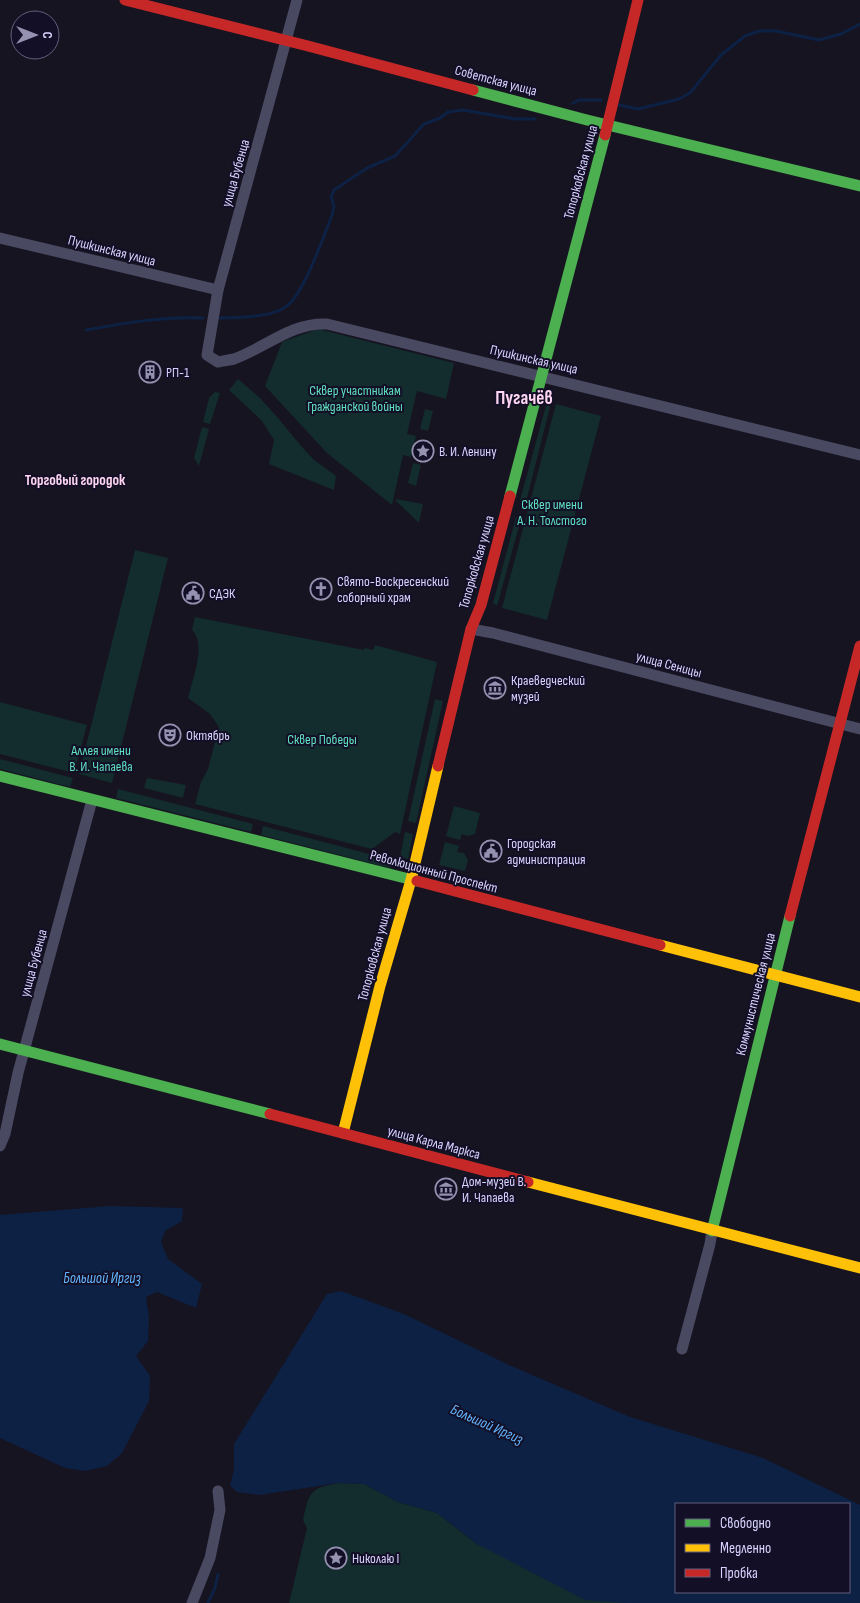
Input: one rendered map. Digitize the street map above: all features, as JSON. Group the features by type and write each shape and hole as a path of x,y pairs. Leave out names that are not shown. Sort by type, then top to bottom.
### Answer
{"street":[{"name":"Советская улица","path":"125,0 608,125 860,186"},
{"name":"улица Бубенца","path":"207,355 218,290 298,0"},
{"name":"Топорковская улица","path":"343,1133 380,986 410,880 471,629 481,605 543,377 638,0"},
{"name":"Пушкинская улица","path":"0,238 218,290"},
{"name":"Пушкинская улица","path":"207,355 218,362 234,358 306,326 316,323 327,324 860,455"},
{"name":"улица Сеницы","path":"471,629 493,633 860,729"},
{"name":"Коммунистическая улица","path":"682,1349 710,1244 775,975 860,646"},
{"name":"Революционный Проспект","path":"0,776 860,997"},
{"name":"улица Бубенца","path":"0,1146 5,1134 18,1073 92,800"},
{"name":"улица Карла Маркса","path":"0,1044 860,1268"},
{"path":"192,1603 210,1558 220,1510 218,1491"}],"green space":[{"name":"Сквер участникам Гражданской войны","path":"318,329 454,363 446,399 417,391 407,434 416,436 411,457 403,455 392,505 327,453 265,386 282,342"},
{"path":"238,379 260,398 314,460 336,476 334,490 269,464 274,440 262,421 229,390"},
{"path":"215,392 220,393 210,424 203,422 209,398"},
{"path":"547,402 551,403 526,502 520,500"},
{"name":"Сквер имени А. Н. Толстого","path":"556,404 601,416 547,620 502,608"},
{"path":"425,409 433,411 428,431 420,429"},
{"path":"202,427 209,429 199,466 194,458"},
{"path":"413,463 421,465 416,486 408,483"},
{"path":"396,499 423,504 419,523 396,501"},
{"path":"516,517 521,519 497,606 493,603"},
{"name":"Аллея имени В. И. Чапаева","path":"135,550 168,558 112,783 79,774"},
{"name":"Сквер Победы","path":"195,617 364,650 365,648 373,650 375,645 437,662 400,834 395,832 372,849 195,804 201,782 208,769 219,727 210,714 188,698 198,653 196,636 192,630"},
{"path":"435,699 443,701 416,823 408,821"},
{"path":"0,702 87,725 74,773 0,754"},
{"path":"0,759 73,778 70,787 0,769"},
{"path":"147,778 186,785 183,798 144,788"},
{"path":"118,789 253,824 251,832 116,798"},
{"path":"454,806 480,813 475,834 468,836 462,834 460,840 446,836"},
{"path":"263,826 392,860 390,868 261,835"},
{"path":"405,832 413,834 408,859 400,857"},
{"path":"445,842 459,846 457,852 464,853 468,860 465,871 439,865"},
{"path":"339,1483 364,1484 398,1502 437,1513 477,1544 626,1603 289,1603 307,1528 303,1520 309,1498 312,1493 322,1487"}],"water":[{"name":"Большой Иргиз","path":"110,1206 183,1208 182,1221 165,1231 161,1242 168,1259 202,1284 196,1308 157,1292 146,1297 149,1318 148,1341 136,1356 150,1376 149,1401 122,1453 107,1466 85,1471 65,1468 0,1438 0,1215"},
{"name":"Большой Иргиз","path":"341,1291 404,1314 509,1365 630,1417 763,1458 860,1505 860,1603 626,1603 585,1600 477,1544 437,1513 398,1502 364,1484 339,1483 259,1495 237,1492 230,1485 234,1470 234,1444 327,1294"}],"waterway":[{"path":"619,105 638,109 679,99 690,93 721,55 745,36 759,31 776,31 819,40 841,34 860,24"},
{"path":"573,103 579,100 601,100"},
{"path":"220,318 266,314 288,305 301,288 319,250 332,215 334,206 331,197 334,190 367,168 395,156 424,124 440,118 448,112 463,110 515,119 535,119"},
{"path":"86,330 159,319 203,318"},
{"path":"208,1603 215,1588 218,1574"}],"traffic: fast":[{"path":"473,90 587,120 860,186"},
{"path":"510,496 605,135"},
{"path":"0,776 417,881"},
{"path":"712,1231 790,916"},
{"path":"0,1044 270,1114"}],"traffic: slow":[{"path":"343,1133 380,986 411,880 438,766"},
{"path":"660,945 860,997"},
{"path":"528,1182 860,1268"}],"traffic: jam":[{"path":"125,0 473,90"},
{"path":"605,135 638,0"},
{"path":"438,766 471,629 481,605 510,496"},
{"path":"790,916 860,646"},
{"path":"417,881 660,945"},
{"path":"270,1114 528,1182"}],"place":[{"name":"РП-1","path":"150,372"},
{"name":"В. И. Ленину","path":"423,451"},
{"name":"Свято-Воскресенский соборный храм","path":"321,589"},
{"name":"СДЭК","path":"193,593"},
{"name":"Краеведческий музей","path":"495,688"},
{"name":"Октябрь","path":"170,735"},
{"name":"Городская администрация","path":"491,851"},
{"name":"Дом-музей В. И. Чапаева","path":"446,1189"},
{"name":"Николаю I","path":"336,1558"}],"district":[{"name":"Пугачёв","path":"524,397"},
{"name":"Торговый городок","path":"75,480"}]}
